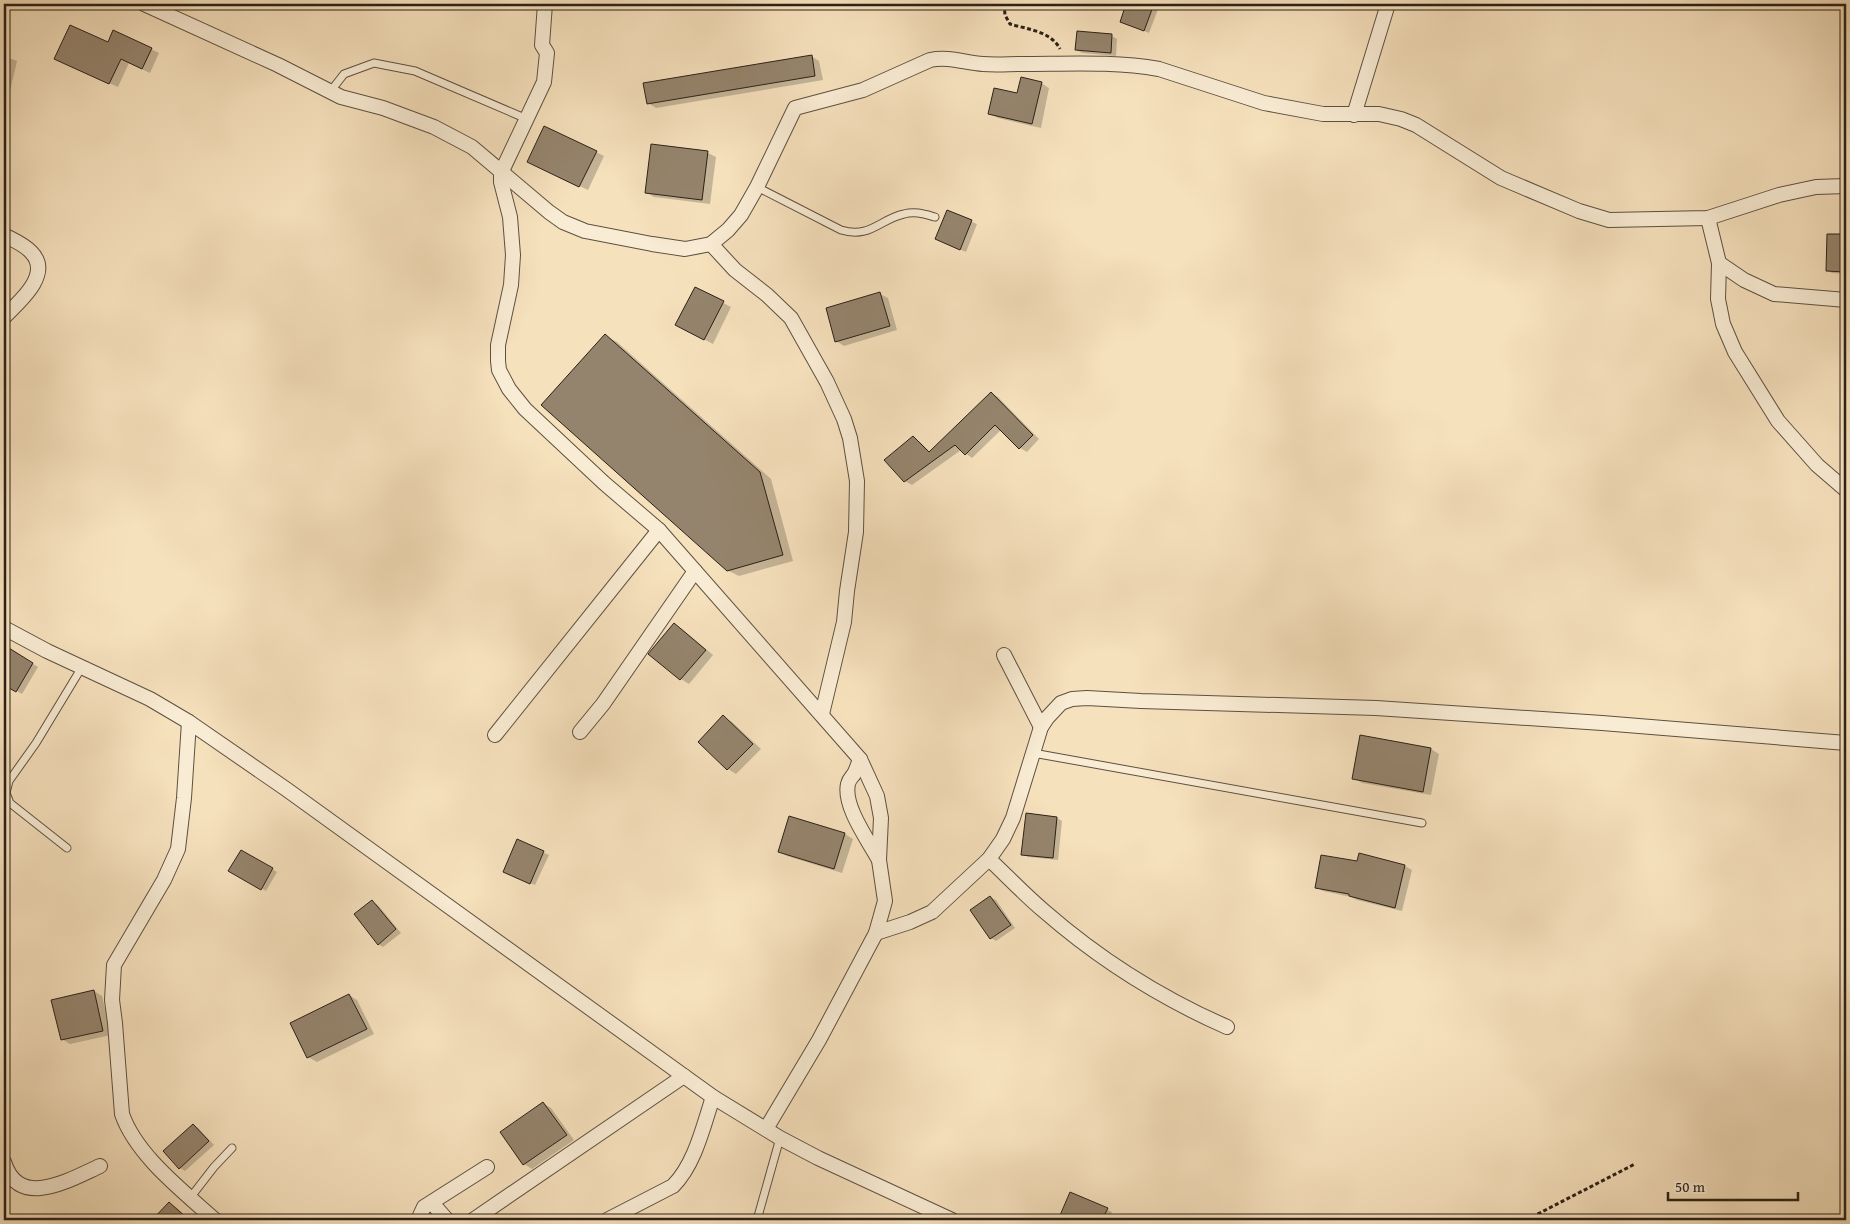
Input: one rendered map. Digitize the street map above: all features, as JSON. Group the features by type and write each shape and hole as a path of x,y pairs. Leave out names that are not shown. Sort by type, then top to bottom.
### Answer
{"street":[{"path":"144,4 278,65 341,97 382,108 434,127 472,147 501,173 563,222 585,231 685,249 711,244 734,224 757,187 795,108 863,90 938,58 954,58 982,64 1077,64 1135,66 1159,69 1264,103 1323,114 1379,114 1401,119 1416,125 1501,178 1598,217 1618,221 1708,218 1779,194 1816,187 1846,186"},
{"path":"545,4 542,45 547,53 544,82 501,173 510,218 513,255 511,285 498,345 499,370 509,389 525,409 604,483 659,530 822,714 860,759 868,780 874,789 880,808 879,860 885,901 876,933 819,1040 766,1129"},
{"path":"1354,115 1388,4"},
{"path":"1708,218 1719,263 1718,300 1723,324 1735,352 1778,421 1817,465 1846,490"},
{"path":"4,235 27,248 35,256 38,273 32,287 4,317"},
{"path":"711,244 735,270 767,294 790,318 827,382 844,419 850,438 857,481 856,532 844,622 822,714"},
{"path":"1719,263 1744,280 1774,294 1846,300"},
{"path":"495,735 659,530"},
{"path":"580,732 603,704 695,571"},
{"path":"4,628 47,651 150,698 189,722 286,789 713,1097 780,1138 818,1158 952,1220"},
{"path":"1004,655 1041,727"},
{"path":"876,933 910,922 932,912 988,859 1003,839 1012,818 1041,727 1046,718 1061,703 1072,698 1376,708 1602,723 1846,744"},
{"path":"189,722 184,798 178,849 164,880 114,965 112,983 122,1114 127,1128 139,1146 158,1168 215,1220"},
{"path":"860,759 854,774 849,780 848,799 879,860"},
{"path":"988,859 1044,912 1107,960 1159,994 1190,1011 1227,1027"},
{"path":"473,1220 684,1076"},
{"path":"607,1220 673,1186 678,1181 686,1169 713,1097"},
{"path":"4,1162 7,1172 19,1185 27,1188 39,1188 66,1182 100,1166"},
{"path":"418,1220 424,1207 487,1167"},
{"path":"432,1202 446,1220"}],"lane":[{"path":"330,92 344,74 374,63 415,71 527,118"},
{"path":"757,187 850,233 867,231 905,213 921,213 935,217"},
{"path":"67,848 10,803 6,793 8,781 36,742 82,666"},
{"path":"1034,753 1422,823"},
{"path":"756,1220 780,1138"},
{"path":"190,1198 214,1167 232,1148"}],"path":[{"path":"1004,4 1005,15 1010,24 1027,28 1054,41 1059,47 1060,52 1077,64"},
{"path":"1526,1220 1635,1164"}],"building":[{"path":"1126,4 1154,4 1144,31 1120,22"},
{"path":"70,25 108,42 113,30 152,48 142,69 121,59 109,84 54,59"},
{"path":"1077,31 1112,34 1111,53 1075,50"},
{"path":"812,55 815,76 647,104 643,83"},
{"path":"1021,77 1042,82 1032,124 988,114 994,88 1017,93"},
{"path":"544,126 597,151 579,187 527,162"},
{"path":"651,144 708,151 702,200 645,193"},
{"path":"947,210 972,220 960,250 935,239"},
{"path":"1827,234 1846,234 1846,272 1826,271"},
{"path":"695,287 724,301 704,340 675,325"},
{"path":"880,292 890,326 835,342 826,308"},
{"path":"605,334 760,472 783,555 727,571 541,405"},
{"path":"991,392 1033,435 1019,449 995,425 965,455 955,445 904,482 884,460 913,436 929,452"},
{"path":"674,623 706,650 680,680 648,654"},
{"path":"4,645 33,663 16,692 4,685"},
{"path":"723,715 753,744 727,770 698,742"},
{"path":"1360,735 1431,748 1423,792 1352,779"},
{"path":"1026,813 1057,817 1053,858 1021,855"},
{"path":"789,816 845,833 834,869 778,852"},
{"path":"517,839 544,851 530,884 503,872"},
{"path":"241,850 273,868 261,890 228,871"},
{"path":"1359,853 1405,865 1395,908 1349,896 1349,894 1315,888 1321,855 1357,861"},
{"path":"990,896 1011,925 990,939 970,910"},
{"path":"372,900 396,929 378,945 354,914"},
{"path":"94,990 103,1031 61,1040 51,1000"},
{"path":"349,994 367,1029 307,1058 290,1023"},
{"path":"543,1102 567,1135 523,1165 500,1132"},
{"path":"193,1124 209,1141 179,1169 163,1151"},
{"path":"1070,1192 1108,1208 1102,1220 1058,1220"},
{"path":"169,1202 189,1220 152,1220"}]}
